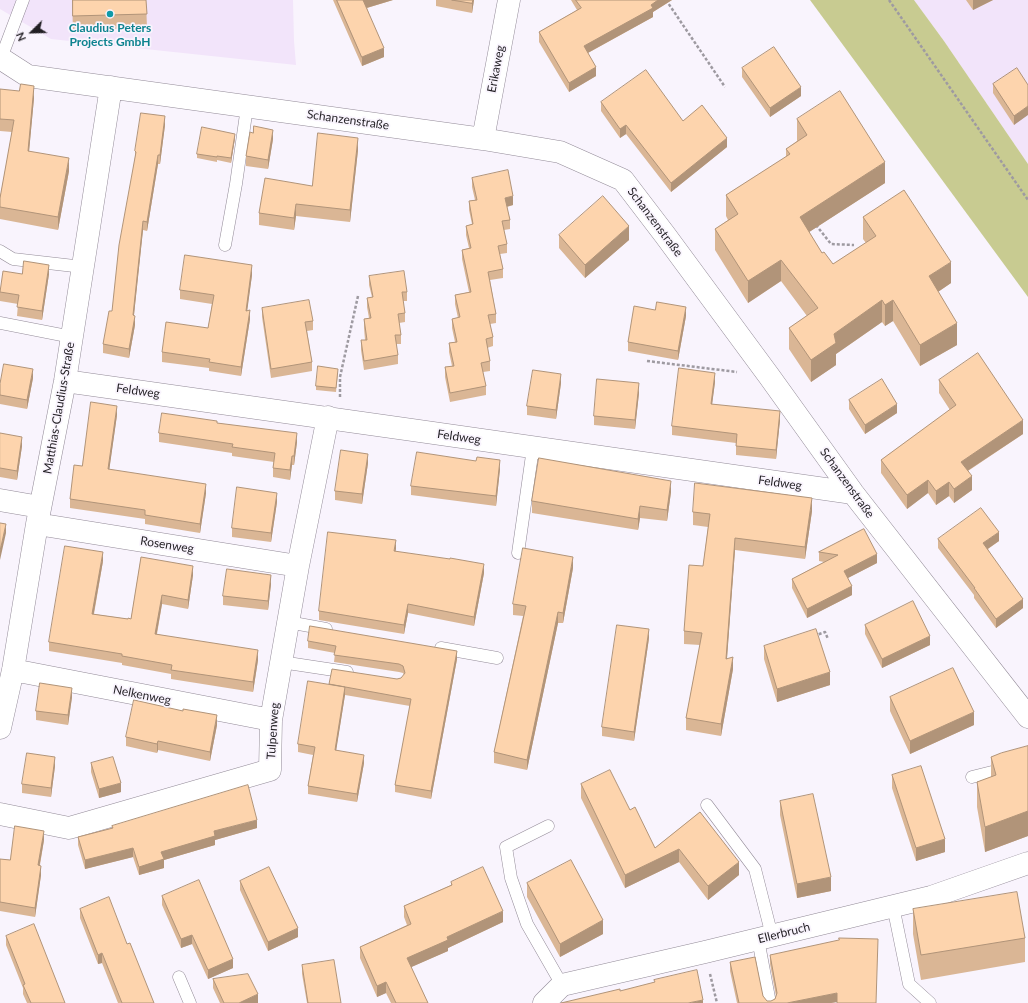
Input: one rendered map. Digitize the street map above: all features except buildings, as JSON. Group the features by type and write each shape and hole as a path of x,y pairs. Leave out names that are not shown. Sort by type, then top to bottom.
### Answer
{"street":[{"name":"Erikaweg","path":"483,139 509,0"},
{"name":"Schanzenstraße","path":"0,59 28,76 483,139 560,152 623,180 769,376 853,493 1028,717"},
{"name":"Matthias-Claudius-Straße","path":"0,728 13,670 39,516 65,381 111,88"},
{"name":"Feldweg","path":"65,381 334,418 533,448 853,493"},
{"name":"Tulpenweg","path":"0,814 69,828 270,770 271,720 298,566 334,418"},
{"name":"Rosenweg","path":"0,500 39,516 298,566"},
{"name":"Nelkenweg","path":"13,670 271,720"},
{"name":"Ellerbruch","path":"562,985 931,897 1028,863"},
{"path":"544,1003 562,985"}],"lane":[{"path":"0,59 23,0"},
{"path":"225,245 247,107"},
{"path":"0,251 13,259 83,268"},
{"path":"0,323 72,337"},
{"path":"518,553 533,448"},
{"path":"288,622 335,630"},
{"path":"428,646 497,658"},
{"path":"281,662 359,674"},
{"path":"972,777 1028,763"},
{"path":"707,805 755,869 765,937 770,1003"},
{"path":"548,826 506,847 511,878 527,924 562,985"},
{"path":"893,906 909,984 930,1003"},
{"path":"179,977 190,1003"}],"path":[{"path":"666,0 725,87"},
{"path":"889,0 1028,200"},
{"path":"812,219 831,244 854,245"},
{"path":"334,418 340,377 358,296"},
{"path":"647,361 769,376"},
{"path":"812,637 825,632 828,639"},
{"path":"705,952 717,1003"}],"shaded area":[{"path":"0,0 293,0 296,65 51,39 0,9"},
{"path":"914,0 1028,0 1028,164 944,41"}],"green space":[{"path":"810,0 914,0 944,41 1028,164 1028,297"}],"place":[{"name":"Claudius Peters Projects GmbH","path":"110,14"}]}
